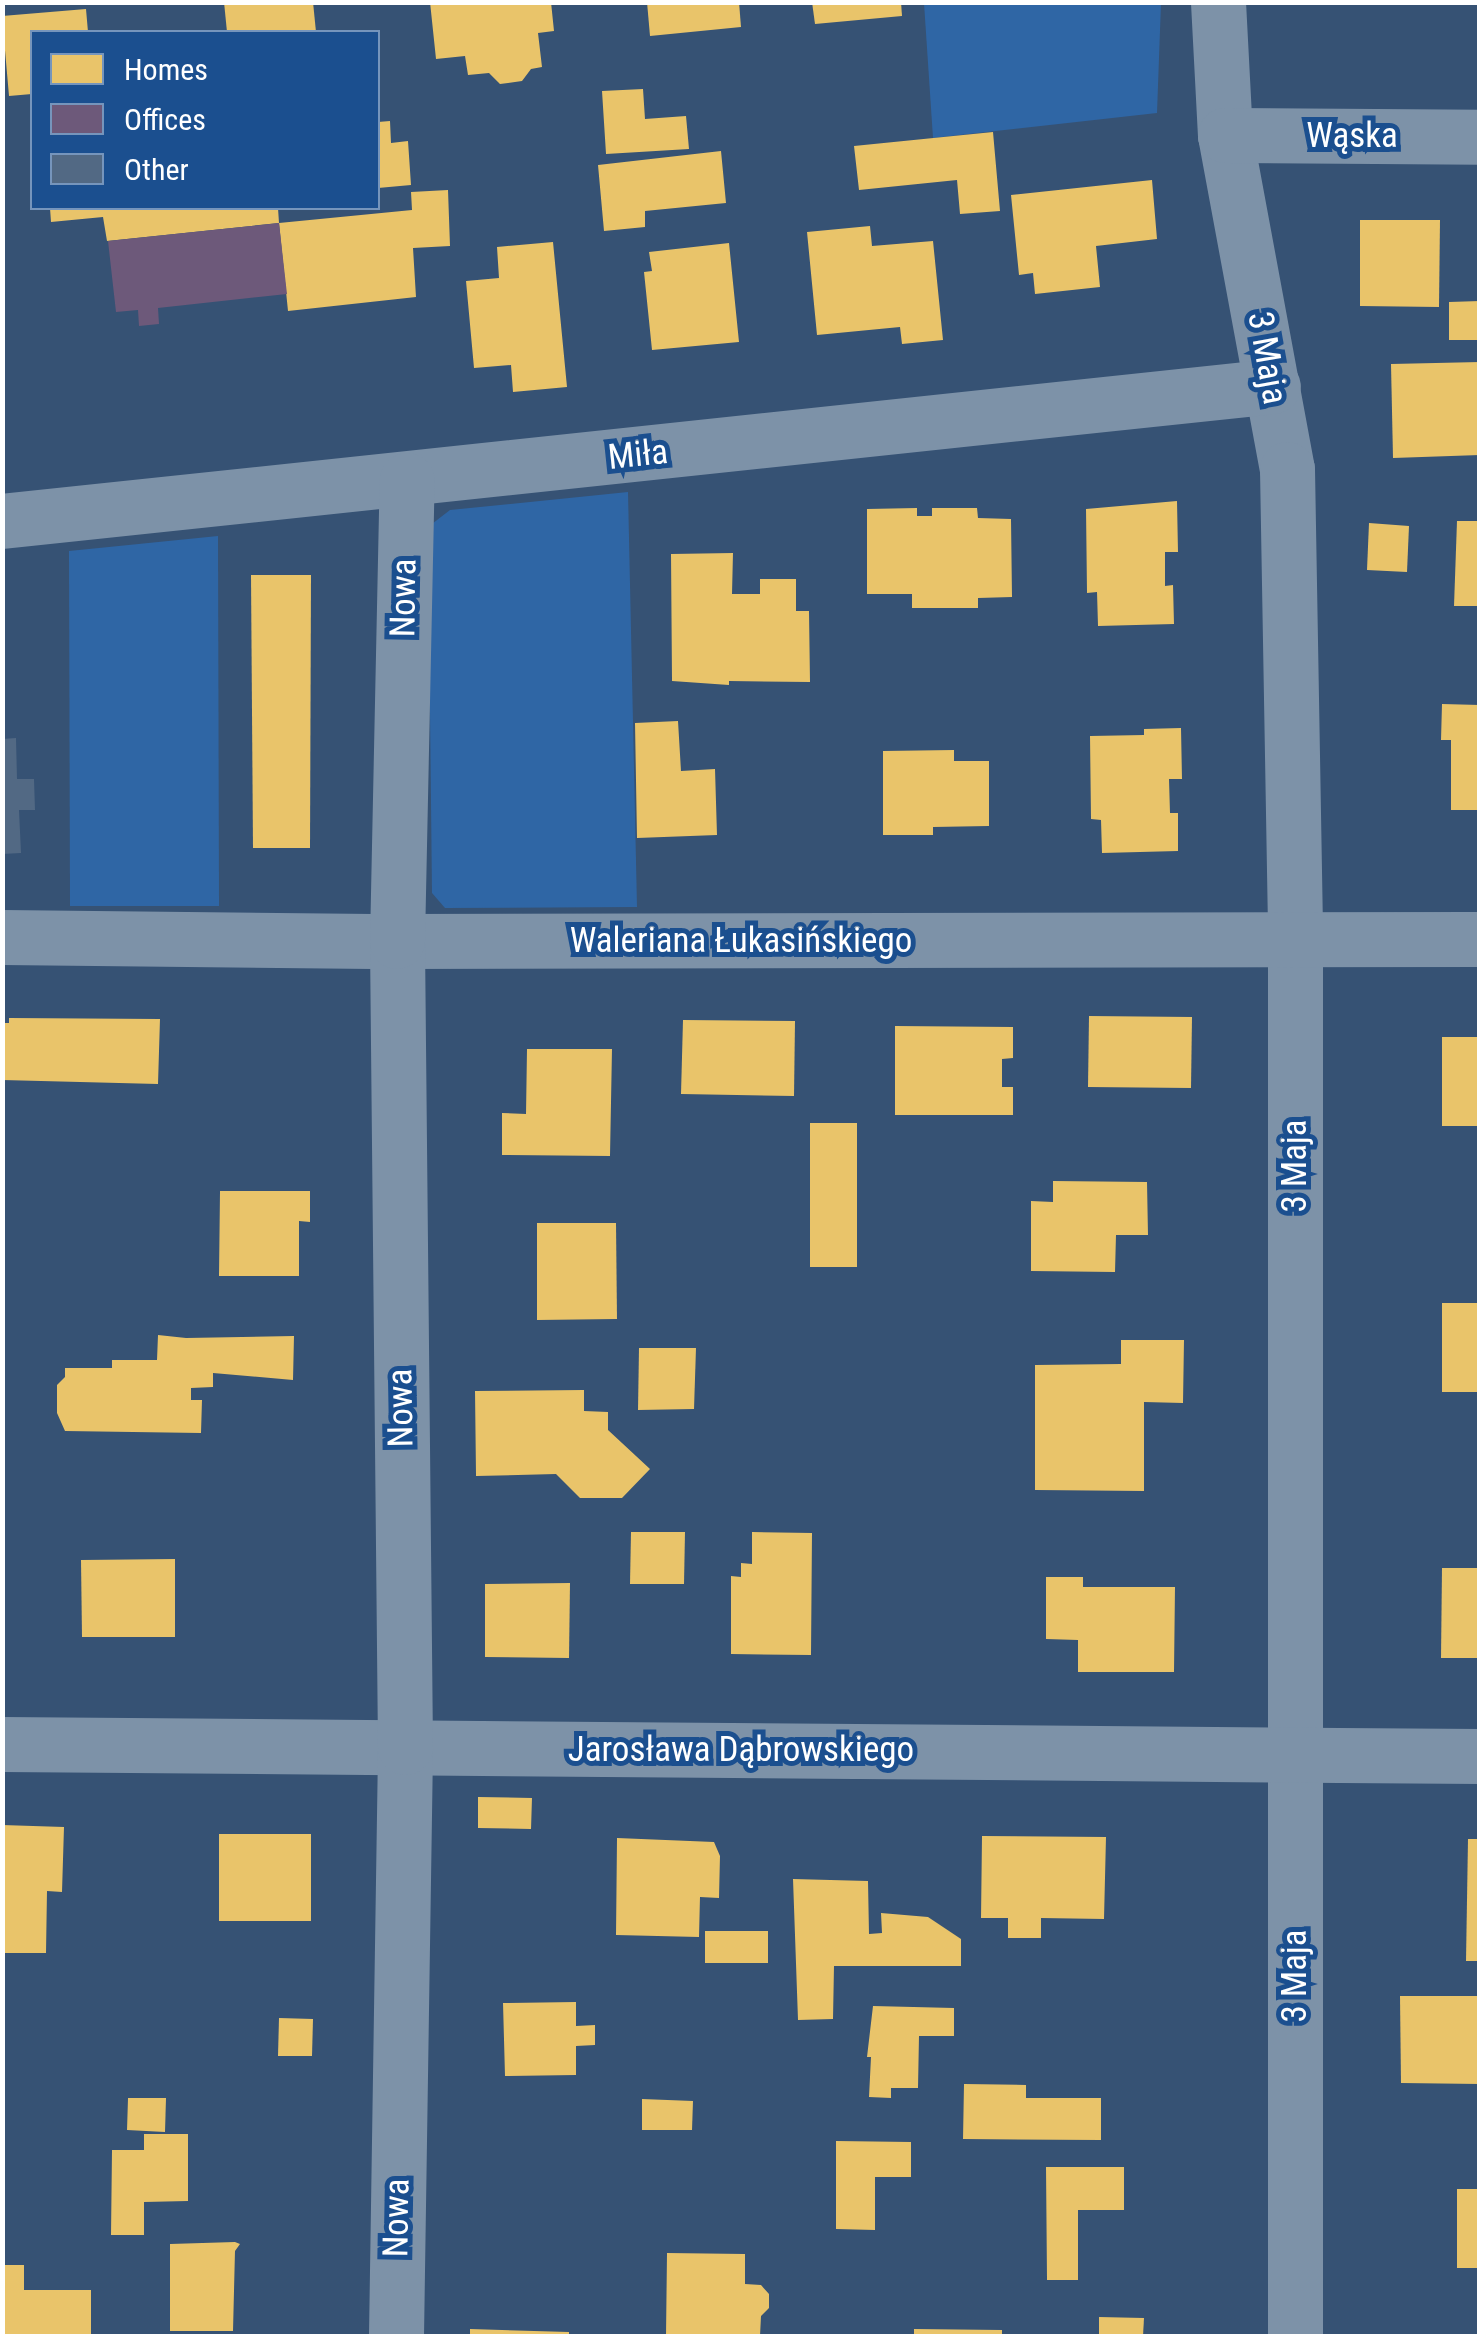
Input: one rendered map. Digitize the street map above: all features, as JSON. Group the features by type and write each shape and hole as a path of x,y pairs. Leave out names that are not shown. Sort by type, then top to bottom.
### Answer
{"street":[{"name":"3 Maja","path":"1218,2 1225,135 1287,469 1295,941 1295,2336"},
{"name":"Wąska","path":"1225,135 1480,136"},
{"name":"Miła","path":"2,521 1273,386"},
{"name":"Nowa","path":"396,2336 404,1747 397,941 407,480"},
{"name":"Waleriana Łukasińskiego","path":"2,937 397,941 1480,939"},
{"name":"Jarosława Dąbrowskiego","path":"2,1744 1480,1756"}],"shaded area":[{"path":"924,3 1161,3 1157,113 933,138"},
{"path":"628,492 637,907 445,908 432,893 428,527 450,510"},
{"path":"218,536 219,906 70,906 69,551"}],"building: Homes":[{"path":"224,2 313,2 316,30 227,30"},
{"path":"430,2 551,2 554,31 538,33 542,67 531,69 522,81 500,84 489,73 468,75 465,56 436,59"},
{"path":"647,2 739,2 741,27 650,36"},
{"path":"812,2 901,2 902,16 815,24"},
{"path":"86,9 88,30 30,30 30,94 9,96 2,16"},
{"path":"643,89 645,119 686,116 689,149 606,154 602,91"},
{"path":"390,121 391,143 408,141 411,185 380,188 380,122"},
{"path":"993,132 1000,211 960,214 957,180 859,190 854,146"},
{"path":"721,151 726,203 645,211 645,227 604,231 598,165"},
{"path":"1152,180 1157,239 1096,246 1100,287 1035,294 1033,273 1019,275 1011,195"},
{"path":"448,190 450,246 413,248 416,297 288,311 279,223 412,210 411,192"},
{"path":"50,210 278,210 279,223 107,241 103,217 51,222"},
{"path":"1360,220 1440,220 1439,307 1360,306"},
{"path":"870,226 872,246 933,241 943,340 902,344 900,327 817,335 807,232"},
{"path":"553,242 567,387 513,392 511,365 474,368 466,281 499,278 497,247"},
{"path":"729,243 739,342 652,350 644,272 652,271 649,252"},
{"path":"1480,301 1480,340 1449,340 1449,302"},
{"path":"1480,362 1480,455 1393,458 1391,364"},
{"path":"1177,501 1178,552 1165,552 1165,586 1173,585 1174,624 1098,626 1097,592 1087,593 1086,509"},
{"path":"917,508 917,516 932,516 932,508 977,508 978,518 1011,519 1012,597 978,598 978,608 912,608 912,594 867,594 867,509"},
{"path":"1457,521 1480,521 1480,606 1454,606"},
{"path":"1369,523 1409,526 1407,572 1367,570"},
{"path":"733,553 732,594 760,594 760,579 796,579 796,611 809,611 810,682 729,681 729,685 672,681 671,554"},
{"path":"251,575 311,575 310,848 253,848"},
{"path":"1442,704 1480,705 1480,810 1451,810 1451,740 1441,740"},
{"path":"678,721 681,771 715,769 717,835 637,838 635,723"},
{"path":"1181,728 1182,779 1169,779 1170,813 1178,813 1178,851 1102,853 1101,820 1091,819 1090,736 1144,735 1144,729"},
{"path":"954,750 954,761 989,761 989,826 933,827 933,835 883,835 883,751"},
{"path":"1089,1016 1192,1017 1191,1088 1088,1087"},
{"path":"9,1018 160,1019 158,1084 2,1080 2,1023 9,1023"},
{"path":"683,1020 795,1021 794,1096 681,1094"},
{"path":"895,1026 1013,1027 1013,1058 1002,1059 1002,1087 1013,1087 1013,1115 895,1115"},
{"path":"1442,1037 1480,1037 1480,1126 1442,1126"},
{"path":"527,1049 612,1049 610,1156 502,1155 502,1113 526,1114"},
{"path":"810,1123 857,1123 857,1267 810,1267"},
{"path":"1053,1181 1147,1182 1148,1235 1116,1235 1115,1272 1031,1271 1031,1201 1053,1202"},
{"path":"220,1191 310,1191 310,1222 299,1221 299,1276 219,1276"},
{"path":"537,1223 616,1223 617,1319 537,1320"},
{"path":"1442,1303 1480,1303 1480,1392 1442,1392"},
{"path":"158,1335 294,1336 293,1380 213,1373 213,1387 191,1388 191,1400 202,1400 201,1433 65,1431 57,1413 57,1385 65,1377 65,1368 112,1368 112,1360 157,1360"},
{"path":"1121,1340 1184,1340 1183,1403 1144,1402 1144,1491 1035,1490 1035,1365 1121,1364"},
{"path":"639,1348 696,1348 694,1409 638,1410"},
{"path":"584,1390 584,1411 608,1412 608,1430 650,1469 622,1498 580,1498 556,1474 476,1476 475,1391"},
{"path":"631,1532 685,1532 684,1584 630,1584"},
{"path":"752,1532 812,1533 811,1655 731,1654 731,1576 741,1577 741,1563 752,1564"},
{"path":"175,1559 175,1637 82,1637 81,1560"},
{"path":"1442,1568 1480,1568 1480,1658 1441,1658"},
{"path":"1046,1577 1083,1577 1083,1587 1175,1587 1174,1672 1078,1672 1078,1640 1046,1639"},
{"path":"570,1583 569,1658 485,1657 485,1584"},
{"path":"478,1797 532,1798 531,1829 478,1828"},
{"path":"2,1825 64,1827 62,1892 47,1891 46,1953 2,1953"},
{"path":"219,1834 311,1834 311,1921 219,1921"},
{"path":"982,1836 1106,1837 1104,1919 1041,1918 1041,1938 1008,1938 1008,1918 981,1918"},
{"path":"617,1838 714,1842 720,1856 719,1898 700,1897 699,1937 616,1935"},
{"path":"1468,1839 1480,1839 1480,1961 1466,1961"},
{"path":"793,1879 868,1881 869,1934 882,1933 881,1913 928,1917 961,1939 961,1966 834,1966 833,2019 798,2020"},
{"path":"705,1931 768,1931 768,1963 705,1963"},
{"path":"1400,1996 1480,1996 1480,2084 1401,2083"},
{"path":"576,2002 576,2026 595,2025 595,2045 576,2046 576,2075 505,2076 503,2003"},
{"path":"873,2006 954,2008 954,2036 919,2036 918,2088 891,2088 891,2098 869,2097 871,2057 867,2057"},
{"path":"279,2018 313,2019 312,2056 278,2056"},
{"path":"964,2084 1026,2085 1026,2098 1101,2098 1101,2140 963,2139"},
{"path":"128,2098 166,2098 165,2132 127,2130"},
{"path":"642,2099 693,2101 692,2130 642,2130"},
{"path":"144,2134 188,2134 188,2201 144,2202 144,2235 111,2235 112,2150 144,2150"},
{"path":"836,2141 911,2142 911,2177 875,2177 875,2230 836,2229"},
{"path":"1046,2167 1124,2167 1124,2210 1078,2210 1078,2280 1047,2280"},
{"path":"1457,2189 1480,2189 1480,2268 1457,2268"},
{"path":"170,2244 240,2244 235,2251 233,2331 170,2331"},
{"path":"667,2253 745,2254 745,2284 761,2285 769,2294 769,2308 761,2316 760,2336 666,2336"},
{"path":"2,2265 24,2265 24,2290 91,2290 91,2336 2,2336"},
{"path":"1099,2317 1144,2318 1143,2336 1099,2336"},
{"path":"470,2329 569,2332 569,2336 470,2336"},
{"path":"914,2329 1002,2330 1002,2336 914,2336"}],"building: Offices":[{"path":"279,223 287,294 158,308 159,324 139,326 138,310 116,312 108,241"}],"building: Other":[{"path":"16,738 17,779 34,779 35,810 19,810 21,853 2,854 2,739"}]}
